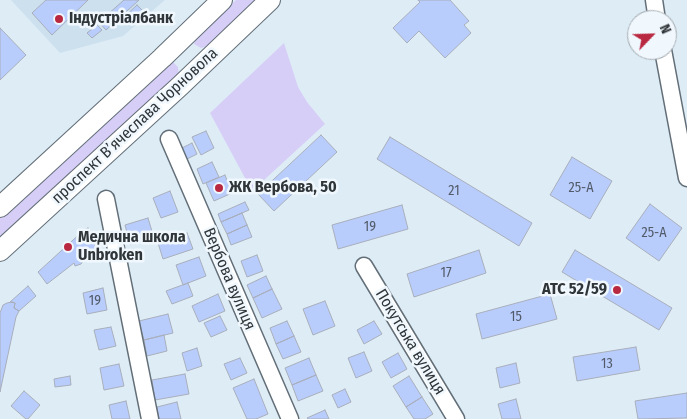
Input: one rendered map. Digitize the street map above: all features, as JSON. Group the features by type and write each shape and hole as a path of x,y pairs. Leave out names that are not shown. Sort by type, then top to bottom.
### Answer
{"main road":[{"name":"проспект Вʼячеслава Чорновола","path":"0,207 162,58 222,0"},
{"name":"проспект Вʼячеслава Чорновола","path":"0,251 180,86 270,0"},
{"path":"187,34 184,45 192,58 197,60 210,58"},
{"path":"162,58 174,57 181,61 184,75 180,86"}],"street":[{"path":"665,60 687,178"},
{"name":"Вербова вулиця","path":"169,140 290,419"},
{"path":"106,199 150,419"},
{"name":"Покутська вулиця","path":"364,266 456,419"}],"shaded area":[{"path":"11,0 165,0 123,36 60,53"},
{"path":"236,0 260,0 208,46 201,48 194,44 196,37"},
{"path":"284,43 298,87 307,102 325,124 252,191 210,113"},
{"path":"173,62 178,67 179,76 0,241 0,217 167,63"}],"building":[{"path":"46,0 88,0 52,35 32,13"},
{"path":"124,0 139,0 106,30 99,22"},
{"path":"418,0 450,0 469,21 464,25 471,33 445,58 419,31 407,43 393,28 420,2"},
{"path":"137,5 144,12 131,24 124,17"},
{"path":"97,25 102,30 92,38 87,33"},
{"path":"0,28 26,55 0,80"},
{"path":"206,131 214,148 201,155 192,137"},
{"path":"321,135 337,152 274,211 258,194"},
{"path":"390,137 532,223 519,246 377,159"},
{"path":"192,143 197,154 185,160 180,149"},
{"path":"572,157 612,181 590,219 550,195"},
{"path":"212,162 219,177 203,184 197,169"},
{"name":"ЖК Вербова, 50","path":"225,175 232,193 214,201 206,183"},
{"path":"170,191 178,212 161,218 153,198"},
{"path":"245,202 249,210 221,222 218,214"},
{"path":"650,204 682,228 659,261 626,238"},
{"path":"402,205 408,229 338,249 332,225"},
{"path":"242,213 247,225 227,234 221,222"},
{"path":"148,218 154,238 130,244 125,225"},
{"path":"247,225 252,237 231,245 227,234"},
{"path":"88,228 92,233 98,256 85,259 81,264 75,266 74,263 47,284 38,272"},
{"path":"187,233 193,249 163,259 158,243"},
{"path":"479,250 486,273 414,297 407,274"},
{"name":"АТС 52/59","path":"575,250 672,308 659,330 562,272"},
{"path":"257,255 263,271 247,277 241,261"},
{"path":"199,257 206,276 183,285 176,265"},
{"path":"266,276 272,289 253,298 247,285"},
{"path":"188,283 193,296 172,304 166,291"},
{"path":"28,286 36,296 19,311 14,308 15,303 10,302"},
{"path":"103,288 107,310 87,314 83,293"},
{"path":"272,289 282,309 262,318 253,298"},
{"path":"218,294 225,311 199,322 192,306"},
{"path":"550,294 557,319 482,339 476,314"},
{"path":"325,301 335,326 313,335 303,309"},
{"path":"15,303 14,308 19,311 16,317 0,392 0,313 3,305"},
{"path":"168,314 173,333 144,340 139,321"},
{"path":"220,316 227,330 211,337 204,323"},
{"path":"287,321 294,336 276,344 270,328"},
{"path":"374,321 382,334 364,344 357,330"},
{"path":"111,327 116,346 99,350 94,330"},
{"path":"164,335 167,351 147,356 144,340"},
{"path":"294,336 301,352 283,359 276,344"},
{"path":"636,347 640,370 577,381 573,357"},
{"path":"197,348 202,366 187,371 182,353"},
{"path":"364,352 372,371 356,378 348,358"},
{"path":"398,353 407,369 391,378 382,362"},
{"path":"240,358 247,373 231,380 224,364"},
{"path":"309,358 316,375 292,385 285,368"},
{"path":"516,363 520,383 500,388 496,368"},
{"path":"119,364 124,386 104,390 100,368"},
{"path":"185,374 189,394 155,400 152,380"},
{"path":"316,375 323,391 298,401 292,385"},
{"path":"70,376 71,385 55,387 54,379"},
{"path":"409,376 422,397 406,407 393,386"},
{"path":"254,379 268,414 256,419 247,419 233,388"},
{"path":"345,389 351,402 338,408 332,395"},
{"path":"24,391 40,405 28,419 11,406"},
{"path":"687,393 687,418 638,419 635,401"},
{"path":"422,397 433,414 425,419 414,419 406,407"},
{"path":"516,399 521,419 502,419 498,404"},
{"path":"126,401 130,419 112,419 109,405"},
{"path":"177,402 181,419 159,419 157,407"},
{"path":"325,410 329,419 307,418"}],"place":[{"name":"Індустріалбанк","path":"59,19"},
{"name":"ЖК Вербова, 50","path":"219,188"},
{"name":"Медична школа Unbroken","path":"68,247"},
{"name":"АТС 52/59","path":"617,290"}]}
